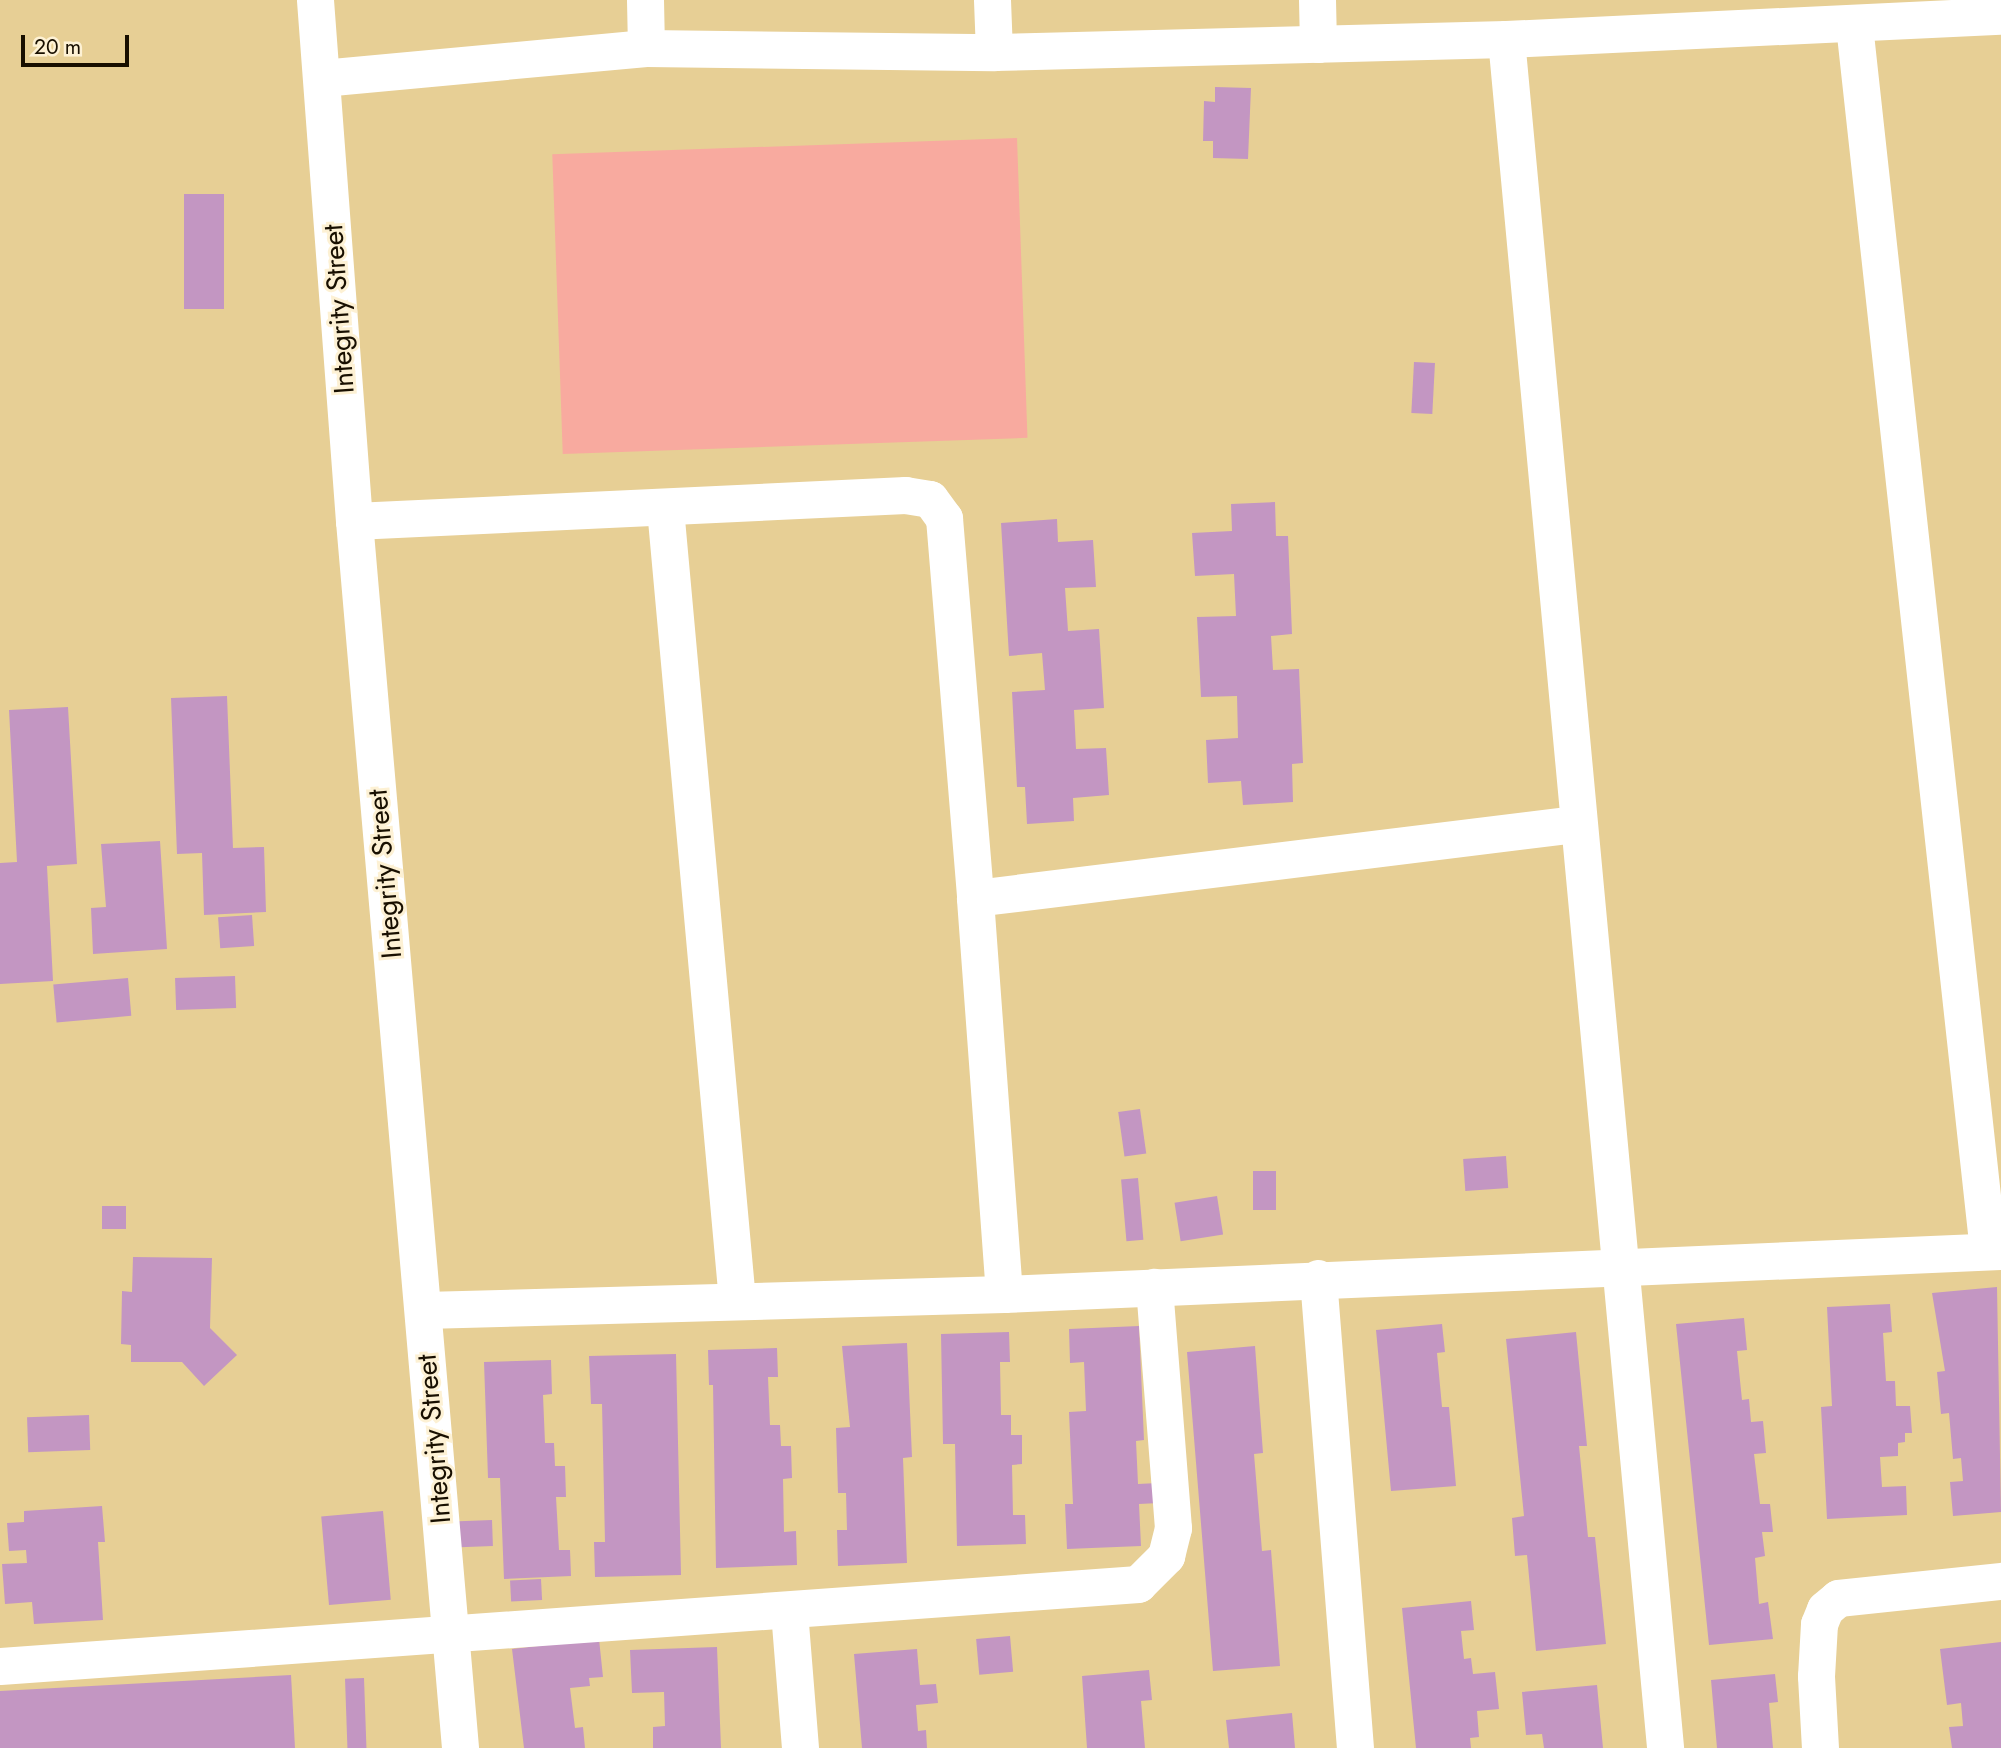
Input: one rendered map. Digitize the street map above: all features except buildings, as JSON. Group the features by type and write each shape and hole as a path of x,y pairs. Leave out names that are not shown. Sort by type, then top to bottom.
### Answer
{"street":[{"name":"Integrity Street","path":"315,0 354,522 460,1748"},
{"path":"645,0 646,48"},
{"path":"992,0 994,52"},
{"path":"1317,0 1318,44"},
{"path":"322,78 646,48 994,52 1506,39 1854,25 2001,16"},
{"path":"424,1310 1004,1294 1318,1278 1623,1268 1994,1251 1854,25"},
{"path":"1506,39 1576,824 1623,1268 1665,1748"},
{"path":"354,522 905,495 930,499 944,518 1004,1294"},
{"path":"665,508 737,1301"},
{"path":"975,898 1576,824"},
{"path":"1318,1278 1355,1748"},
{"path":"0,1666 452,1636 1138,1584 1166,1556 1173,1528 1154,1287"},
{"path":"1820,1748 1816,1676 1819,1624 1825,1609 1838,1598 2001,1581"},
{"path":"789,1611 800,1748"}],"shaded area":[{"path":"1017,138 1027,438 563,454 552,154"}]}
